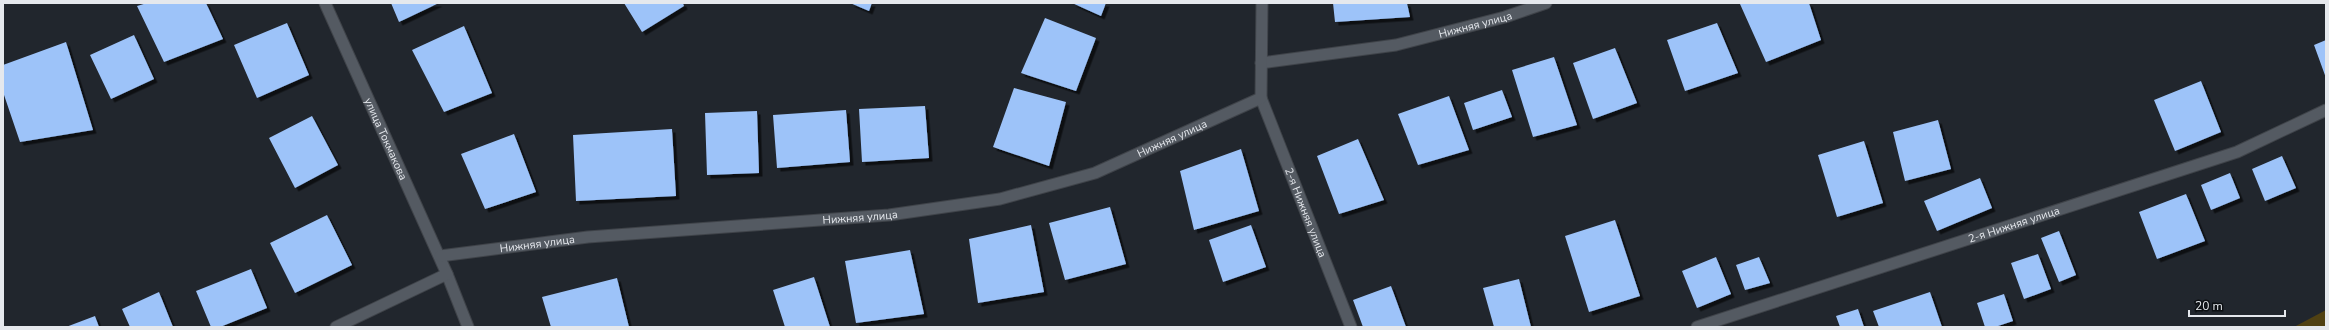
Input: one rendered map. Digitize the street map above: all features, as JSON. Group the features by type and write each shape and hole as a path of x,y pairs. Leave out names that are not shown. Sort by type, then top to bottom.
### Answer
{"street":[{"name":"улица Токмакова","path":"325,3 440,256 468,327"},
{"path":"1261,98 1262,3"},
{"name":"Нижняя улица","path":"1261,63 1396,45 1504,17 1546,3"},
{"name":"Нижняя улица","path":"440,256 588,237 889,215 1000,198 1095,173 1261,98"},
{"name":"2-я Нижняя улица","path":"1261,98 1351,327"},
{"name":"2-я Нижняя улица","path":"1697,327 2237,152 2326,110"},
{"path":"336,327 447,274"}],"shaded area":[{"path":"2326,310 2326,327 2294,327"}],"building":[{"path":"147,3 206,3 223,39 164,62 137,6"},
{"path":"391,3 439,3 399,22"},
{"path":"624,3 683,3 684,6 642,32"},
{"path":"850,3 872,3 869,11"},
{"path":"1072,3 1106,3 1101,16"},
{"path":"1333,3 1407,3 1410,17 1335,22"},
{"path":"1809,3 1821,40 1766,62 1740,4"},
{"path":"1045,18 1096,38 1076,91 1021,73"},
{"path":"287,23 309,75 257,98 234,45"},
{"path":"1717,23 1738,73 1685,91 1667,40"},
{"path":"464,26 492,93 444,112 412,50"},
{"path":"134,35 154,79 111,99 90,55"},
{"path":"2326,40 2326,78 2314,45"},
{"path":"66,42 93,130 20,142 3,92 3,65"},
{"path":"1615,48 1637,103 1593,119 1573,63"},
{"path":"1554,57 1577,125 1533,137 1512,70"},
{"path":"2201,81 2221,132 2175,151 2154,100"},
{"path":"1014,88 1066,102 1049,166 993,147"},
{"path":"1502,90 1512,117 1473,130 1464,103"},
{"path":"1449,96 1469,150 1418,165 1398,114"},
{"path":"925,106 929,158 862,162 859,109"},
{"path":"846,110 850,162 777,168 773,115"},
{"path":"757,111 759,173 707,175 705,113"},
{"path":"312,116 338,165 295,188 269,138"},
{"path":"1938,120 1951,169 1905,181 1893,132"},
{"path":"672,129 676,196 576,201 573,135"},
{"path":"514,134 536,192 485,209 461,154"},
{"path":"1358,139 1384,200 1339,214 1317,156"},
{"path":"1864,141 1883,203 1837,217 1818,155"},
{"path":"1241,149 1259,211 1194,230 1180,171"},
{"path":"2282,156 2296,188 2265,201 2252,169"},
{"path":"2230,173 2240,198 2211,210 2201,185"},
{"path":"1980,178 1992,208 1937,231 1924,201"},
{"path":"2186,194 2205,241 2157,259 2139,212"},
{"path":"1110,207 1126,264 1065,280 1049,223"},
{"path":"327,215 352,265 295,293 270,243"},
{"path":"1615,220 1640,296 1589,312 1565,236"},
{"path":"1031,225 1044,292 978,303 969,239"},
{"path":"1251,225 1266,267 1223,282 1209,240"},
{"path":"2059,231 2076,275 2059,282 2041,238"},
{"path":"910,250 924,314 856,323 845,261"},
{"path":"2038,254 2051,289 2024,299 2011,263"},
{"path":"1716,257 1731,294 1697,308 1682,271"},
{"path":"1759,257 1770,283 1745,290 1736,265"},
{"path":"251,269 267,308 220,327 211,327 196,291"},
{"path":"814,277 830,327 785,327 773,290"},
{"path":"617,278 629,327 551,327 542,297"},
{"path":"1519,279 1531,327 1494,327 1483,288"},
{"path":"1391,286 1406,327 1363,327 1353,300"},
{"path":"159,292 173,327 130,327 122,309"},
{"path":"1930,292 1942,327 1879,327 1873,311"},
{"path":"2004,294 2013,321 1995,327 1985,327 1977,303"},
{"path":"1858,309 1864,327 1840,327 1836,316"},
{"path":"95,316 99,327 66,327"}]}
